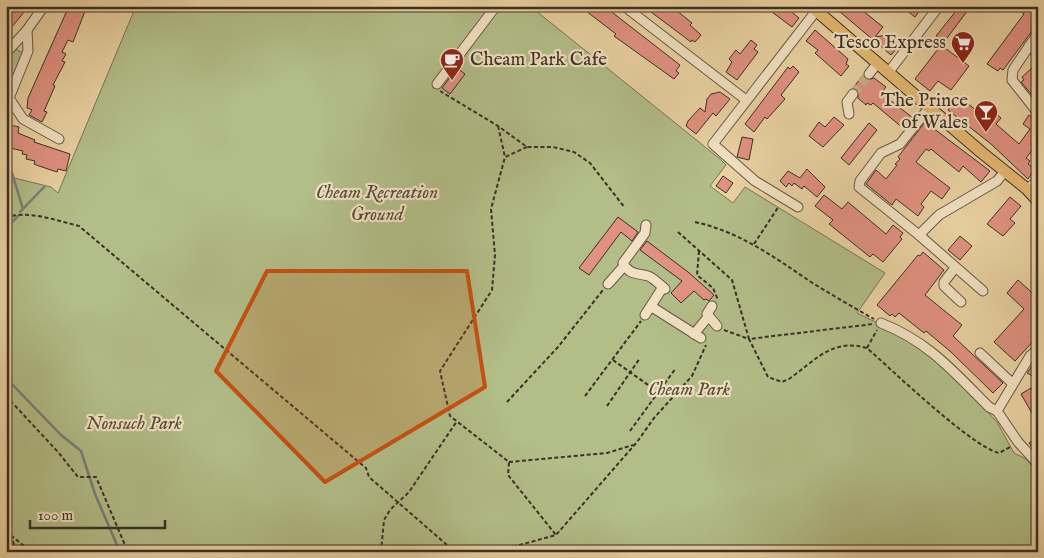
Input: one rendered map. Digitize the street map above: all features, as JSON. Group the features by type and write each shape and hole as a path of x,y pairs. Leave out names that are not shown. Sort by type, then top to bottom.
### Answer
{"main road":[{"path":"813,8 1038,200"}],"street":[{"path":"6,52 27,30 44,6"},
{"path":"437,84 496,6"},
{"path":"624,6 746,100"},
{"path":"888,73 939,6"},
{"path":"798,207 783,200 710,147 813,8"},
{"path":"27,30 28,51 8,98 23,119 58,139"},
{"path":"1038,33 1013,70 1012,80 1038,112"},
{"path":"1029,46 1038,52"},
{"path":"869,74 877,64"},
{"path":"849,114 847,102 853,94"},
{"path":"929,108 896,146 881,153 859,185 860,190 919,235 983,291"},
{"path":"919,235 939,215 997,181 1005,171"},
{"path":"1027,189 1038,181"},
{"path":"645,315 664,288 649,276 636,275 622,263 645,232 646,225"},
{"path":"608,284 624,266"},
{"path":"955,268 944,282 944,286 961,302"},
{"path":"652,307 701,338 708,317 706,314 716,306"},
{"path":"708,317 717,326"},
{"path":"880,323 916,339 942,360 988,407 997,411 1018,442 1038,464"},
{"path":"997,411 1012,383 1030,356 1038,349"},
{"path":"980,353 1012,383"}],"path":[{"path":"437,84 438,90 452,100 498,126 527,147"},
{"path":"498,126 505,157 491,209 494,255 492,290 440,371 450,416 509,462 607,454 633,445"},
{"path":"505,157 527,147 553,146 574,152 590,163 625,208"},
{"path":"754,244 783,200"},
{"path":"6,218 14,214 24,215 79,226 366,468 369,477 455,552"},
{"path":"695,222 715,226 754,244 834,297 880,323"},
{"path":"678,232 732,280 749,338 768,377 782,382 841,344 852,344 867,348 963,430 992,452 999,453 1018,442"},
{"path":"699,251 697,275 717,294 716,306"},
{"path":"507,402 558,347 608,284"},
{"path":"585,396 645,315"},
{"path":"717,326 749,338 880,323"},
{"path":"867,348 880,323"},
{"path":"494,552 556,535 695,372 700,355 701,338"},
{"path":"606,406 640,358"},
{"path":"613,360 658,392"},
{"path":"630,431 676,368"},
{"path":"6,396 58,452 78,477 96,477 128,552"},
{"path":"381,552 384,520 390,510 409,492 457,421"},
{"path":"509,462 508,475 556,535"},
{"path":"6,516 16,552"},
{"path":"6,531 31,552"}],"highlighted area":[{"path":"267,271 467,271 485,387 325,482 216,371"}],"green space":[{"path":"136,6 530,6 726,165 710,186 733,203 745,187 885,273 857,313 906,337 936,357 997,422 1014,453 1026,459 1038,473 1038,552 6,552 6,176 51,187 58,193"},
{"path":"16,49 23,53 6,91 6,59"}],"building":[{"path":"8,6 29,6 6,34 6,9"},
{"path":"69,6 87,6 73,42 68,40 62,52 66,54 62,61 65,62 53,85 55,86 44,111 47,112 42,122 29,115 32,110 27,108 28,98"},
{"path":"590,6 604,6 680,65 676,71 679,73 674,79 614,36 616,34 586,11"},
{"path":"643,6 671,6 692,23 690,25 701,35 695,42 692,40 691,42"},
{"path":"764,6 784,6 799,18 792,27"},
{"path":"833,6 857,6 883,27 875,37 892,34 900,42 898,47 891,55"},
{"path":"901,6 923,6 915,17"},
{"path":"960,6 971,6 944,42 936,36"},
{"path":"1013,6 1025,6 1038,15 1038,23 1003,70 1000,68 998,71 987,64 1024,14"},
{"path":"815,30 848,59 846,64 849,66 841,76 815,53 818,50 806,41"},
{"path":"751,40 757,45 754,49 758,52 737,80 726,72 732,62 729,59 736,50 740,54"},
{"path":"941,45 969,66 951,90 938,81 930,91 915,79"},
{"path":"793,66 799,72 781,95 785,99 767,119 765,117 754,132 745,124 788,67 790,69"},
{"path":"457,68 465,74 450,94 442,88"},
{"path":"1032,68 1038,75 1038,102 1021,82 1024,80 1022,77"},
{"path":"863,75 868,80 874,78 886,87 881,93 913,118 904,129 873,103 871,105 867,103 866,105 858,98 858,91 853,88"},
{"path":"720,92 730,99 716,116 713,113 696,134 686,126 688,121 700,108 705,112 707,99 711,94"},
{"path":"959,97 989,120 995,113 1001,118 996,124 1019,144 1030,129 1023,124 1029,115 1037,121 1033,127 1038,131 1038,143 1026,158 1030,161 1028,164 1035,169 1028,179 991,144 948,110"},
{"path":"834,117 844,125 823,147 809,136 819,122 825,127"},
{"path":"925,122 990,171 981,182 963,166 959,172 931,149 929,151 926,149 916,162 950,188 942,199 931,191 921,204 924,207 918,216 896,199 892,205 866,184 876,170 886,179 897,165 895,164 900,159 898,157"},
{"path":"869,123 877,130 849,165 841,158"},
{"path":"6,124 19,127 18,133 35,140 34,142 70,154 66,171 58,169 57,172 34,164 35,161 26,159 27,155 22,154 23,151 6,147"},
{"path":"742,137 753,139 749,160 737,157"},
{"path":"807,169 825,187 817,197 804,186 802,189 794,183 792,186 789,183 786,187 780,181 788,171 800,178"},
{"path":"723,176 733,183 726,193 716,186"},
{"path":"824,195 842,209 848,202 886,234 893,225 903,233 900,237 902,239 883,262 873,254 870,257 829,224 833,220 815,206"},
{"path":"1010,197 1021,206 1010,219 1015,223 1003,236 987,224"},
{"path":"618,217 638,232 632,241 621,232 589,275 579,268"},
{"path":"960,236 972,246 960,260 948,250"},
{"path":"647,241 688,272 714,295 709,301 704,300 694,291 681,303 671,293 682,281 640,250"},
{"path":"923,252 944,270 925,295 962,325 953,336 1003,383 993,393 951,352 926,331 924,333 899,313 895,317 892,314 890,316 877,305 918,255 920,256"},
{"path":"1018,280 1038,298 1038,336 1015,361 994,342 1024,309 1007,293"},
{"path":"1038,358 1038,368 1033,376 1027,373"},
{"path":"1031,388 1038,400 1038,412 1033,415 1021,394"},
{"path":"1038,438 1038,454 1029,443"}],"waterway":[{"path":"12,173 23,209"},
{"path":"20,212 44,187"},
{"path":"6,228 18,216"},
{"path":"6,378 61,435 81,451 95,494 120,552"}],"tunnel":[{"path":"853,94 869,74"}],"place":[{"name":"Tesco Express","path":"963,64"},
{"name":"Cheam Park Cafe","path":"452,81"},
{"name":"The Prince of Wales","path":"986,133"}],"park label":[{"name":"Cheam Recreation Ground","path":"377,204"},
{"name":"Cheam Park","path":"689,390"},
{"name":"Nonsuch Park","path":"134,424"}]}
